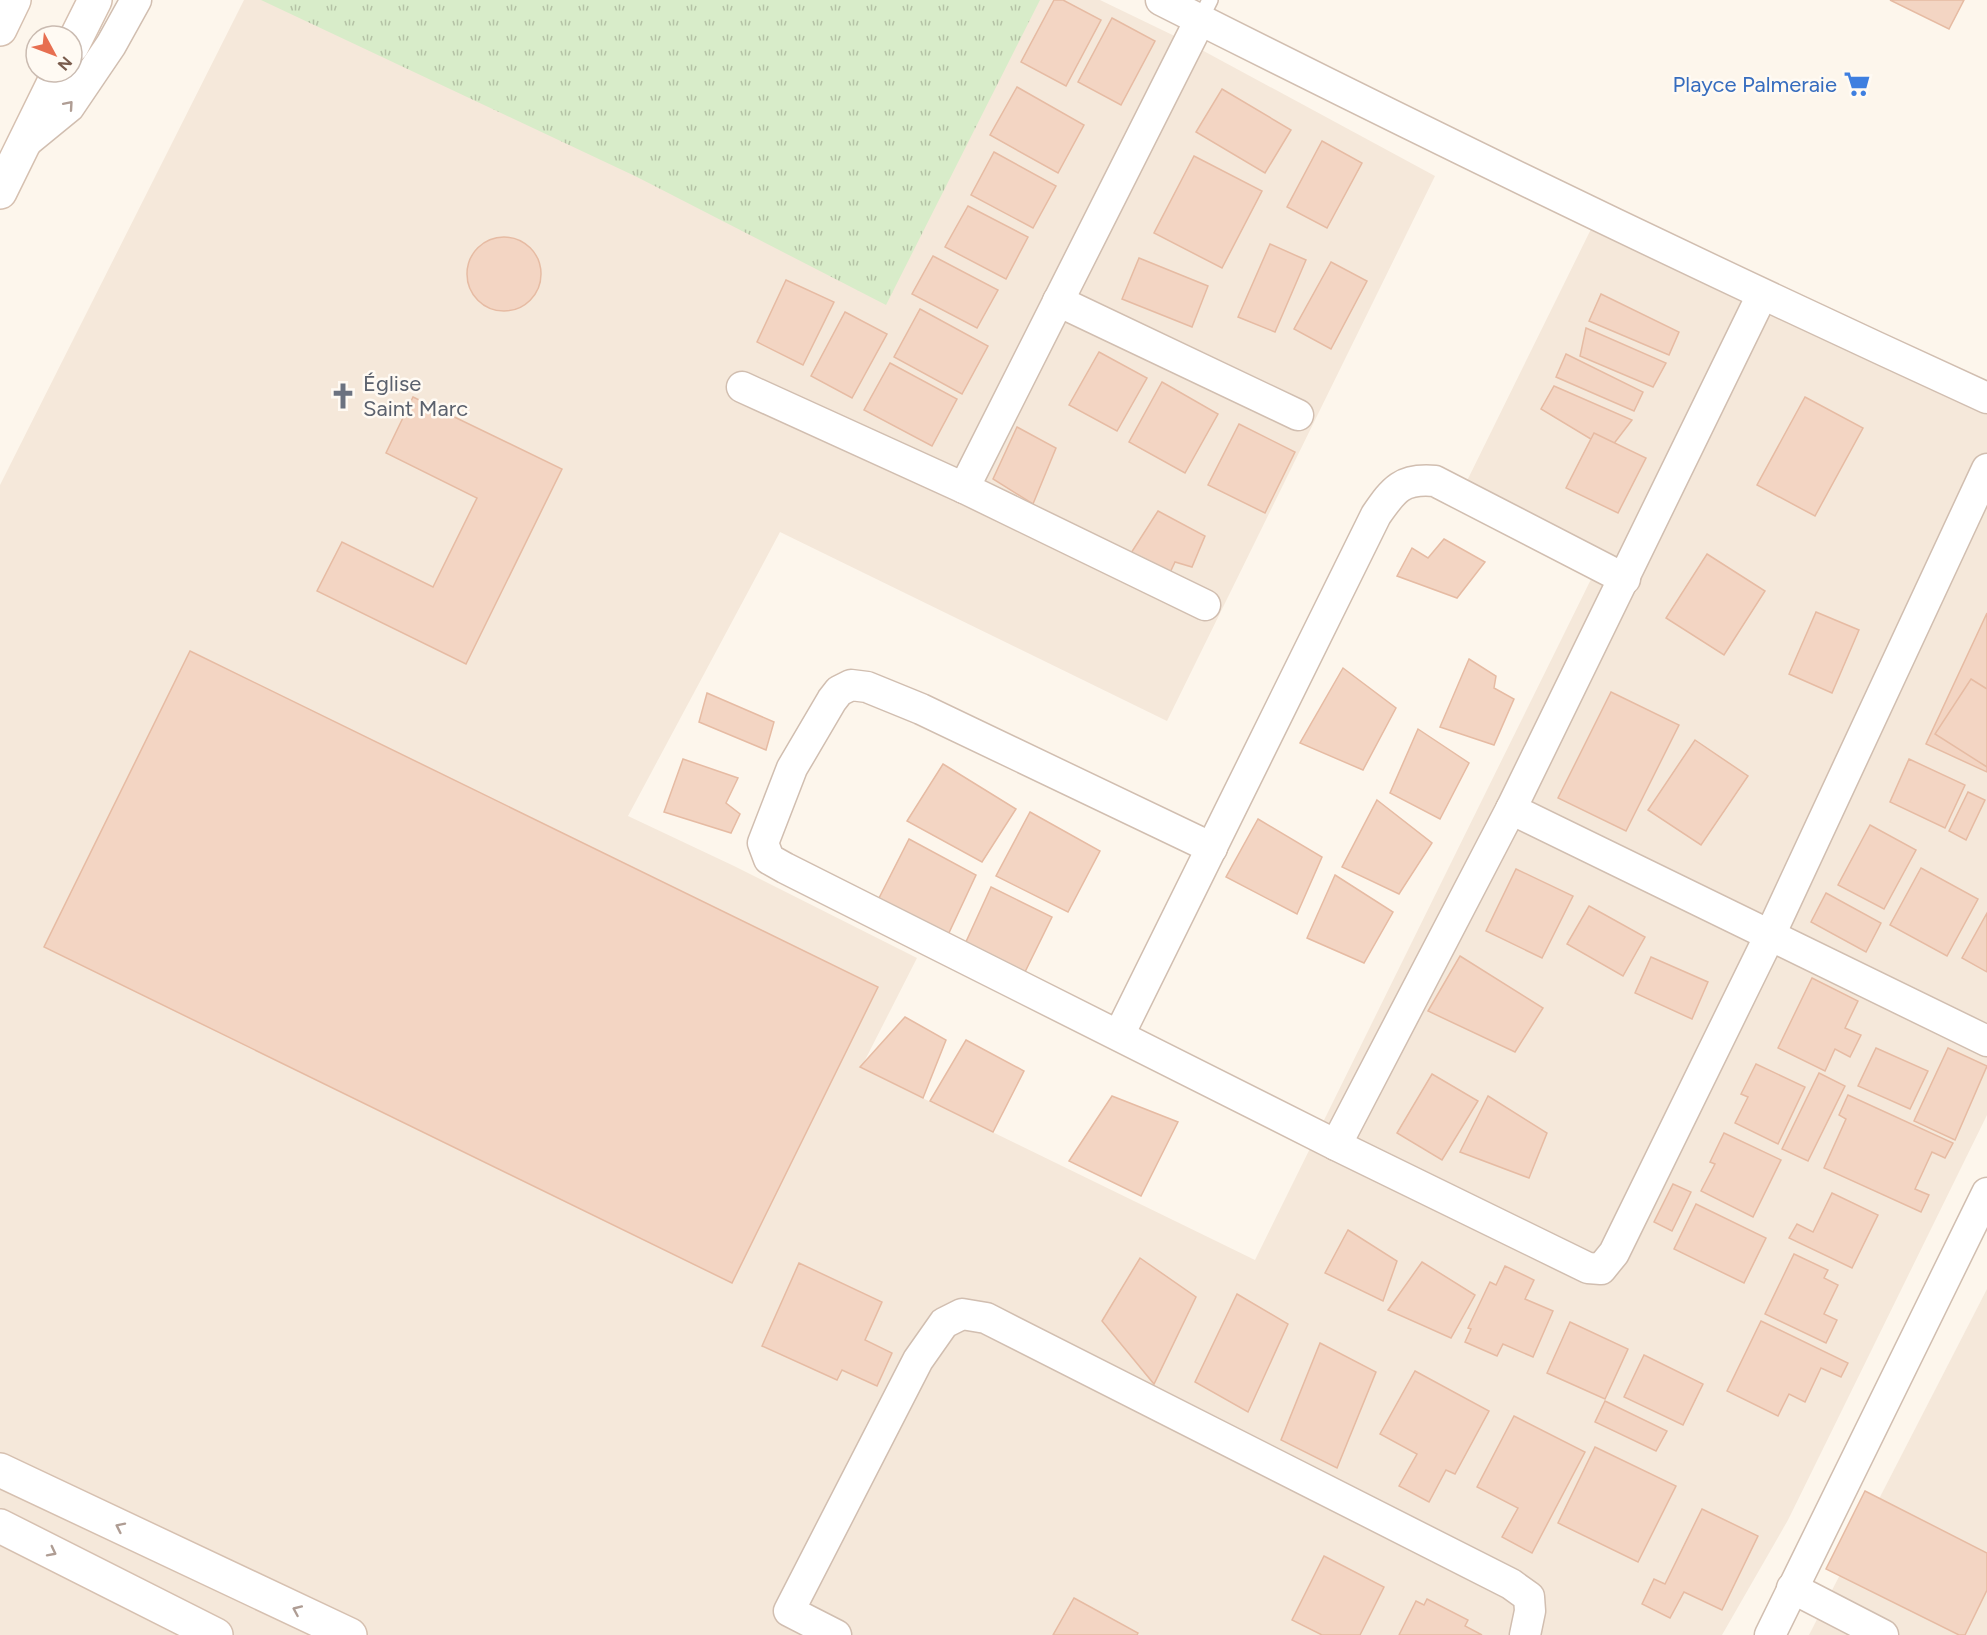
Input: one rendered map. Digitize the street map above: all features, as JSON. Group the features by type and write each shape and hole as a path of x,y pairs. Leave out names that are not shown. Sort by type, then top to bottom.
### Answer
{"main road":[{"path":"0,29 14,0"},
{"path":"83,24 94,0"},
{"path":"0,192 53,84"},
{"path":"0,1470 350,1635"},
{"path":"0,1526 216,1635"}],"street":[{"path":"25,143 69,107 111,45 136,0"},
{"path":"1161,0 1205,10 1762,295 1987,399"},
{"path":"964,488 1205,10"},
{"path":"1335,1145 1511,809 1762,295"},
{"path":"1058,301 1298,415"},
{"path":"741,387 964,488 1205,605"},
{"path":"1212,848 921,709 867,687 851,685 839,691 792,768 763,836 764,850 769,859 1335,1145 1588,1268 1601,1269 1614,1252 1770,935 1987,469"},
{"path":"1119,1035 1376,515 1402,484 1416,479 1435,481 1625,579"},
{"path":"1511,809 1987,1041"},
{"path":"1770,1635 1987,1193"},
{"path":"836,1635 783,1623 918,1360 944,1323 962,1314 986,1318 1511,1584 1529,1597 1530,1611 1525,1635"},
{"path":"1792,1588 1883,1635"}],"shaded area":[{"path":"244,0 1100,0 1187,42 1435,176 1167,721 780,532 628,816 734,866 917,958 861,1068 1255,1260 1601,559 1462,491 1594,223 1987,415 1987,1115 1788,1520 1722,1635 0,1635 0,485"},
{"path":"1987,1289 1987,1635 1809,1635"}],"green space":[{"path":"261,0 1040,0 886,305 637,177"}],"building":[{"path":"1054,0 1063,0 1101,20 1066,86 1021,62"},
{"path":"1890,0 1964,0 1949,29"},
{"path":"1112,18 1155,41 1121,105 1078,82"},
{"path":"1017,87 1084,125 1058,173 990,135"},
{"path":"1222,89 1291,130 1265,173 1196,132"},
{"path":"1322,141 1362,163 1327,228 1287,207"},
{"path":"994,152 1056,186 1033,228 971,195"},
{"path":"1194,156 1262,191 1222,268 1154,233"},
{"path":"968,206 1028,237 1006,279 945,247"},
{"path":"504,237 525,243 535,253 541,274 535,295 525,305 504,311 483,305 473,295 467,274 473,253 483,243"},
{"path":"1270,244 1306,260 1275,332 1238,317"},
{"path":"933,256 998,290 977,328 912,294"},
{"path":"1139,258 1208,286 1192,327 1122,299"},
{"path":"1331,262 1367,281 1331,349 1294,329"},
{"path":"786,280 834,302 803,365 757,342"},
{"path":"1601,294 1679,332 1669,355 1589,321"},
{"path":"920,309 988,346 962,394 894,357"},
{"path":"845,312 887,334 852,398 811,376"},
{"path":"1586,328 1666,363 1653,387 1580,356"},
{"path":"1099,352 1147,378 1117,431 1069,405"},
{"path":"1566,354 1643,392 1634,411 1556,377"},
{"path":"890,363 957,399 932,446 864,410"},
{"path":"1162,382 1218,414 1185,473 1129,442"},
{"path":"1554,386 1632,420 1609,450 1541,409"},
{"path":"413,397 562,469 466,664 317,591 342,542 433,587 477,498 386,453"},
{"path":"1805,397 1863,428 1815,516 1757,485"},
{"path":"1239,424 1295,452 1265,513 1208,485"},
{"path":"1017,427 1056,448 1033,504 993,479"},
{"path":"1594,433 1646,458 1618,513 1566,488"},
{"path":"1158,511 1205,536 1192,567 1175,562 1168,577 1131,553"},
{"path":"1444,539 1485,562 1457,598 1397,576 1412,548 1428,558"},
{"path":"1707,554 1765,591 1724,655 1666,618"},
{"path":"1816,612 1859,630 1832,693 1789,674"},
{"path":"1987,613 1987,772 1926,744"},
{"path":"190,651 878,987 732,1283 44,947"},
{"path":"1469,659 1496,676 1494,688 1514,699 1494,745 1440,727"},
{"path":"1343,668 1396,708 1363,770 1300,743"},
{"path":"1971,679 1987,689 1987,767 1935,734"},
{"path":"1611,692 1679,725 1626,831 1558,798"},
{"path":"707,693 774,722 766,750 699,722"},
{"path":"1418,729 1469,763 1440,819 1390,793"},
{"path":"1695,740 1748,776 1701,845 1648,810"},
{"path":"683,759 738,778 726,803 740,814 731,833 664,812"},
{"path":"1909,759 1965,785 1945,828 1890,802"},
{"path":"943,764 1016,809 982,862 907,821"},
{"path":"1968,792 1985,800 1966,840 1949,831"},
{"path":"1377,800 1432,843 1399,894 1342,867"},
{"path":"1030,812 1100,851 1068,912 996,876"},
{"path":"1258,819 1322,857 1297,914 1226,877"},
{"path":"1870,825 1916,850 1884,909 1838,885"},
{"path":"909,839 976,875 947,937 876,904"},
{"path":"1921,868 1978,899 1947,956 1890,925"},
{"path":"1516,869 1573,896 1542,958 1486,931"},
{"path":"1335,875 1393,912 1364,963 1307,938"},
{"path":"991,887 1052,917 1023,976 965,944"},
{"path":"1826,893 1881,923 1866,952 1811,922"},
{"path":"1589,906 1645,937 1623,976 1567,944"},
{"path":"1987,913 1987,972 1962,958"},
{"path":"1460,956 1543,1008 1515,1052 1428,1011"},
{"path":"1651,957 1708,982 1692,1019 1635,993"},
{"path":"1812,978 1858,1001 1845,1028 1861,1035 1850,1057 1835,1049 1825,1071 1778,1048"},
{"path":"905,1017 946,1040 923,1098 860,1067"},
{"path":"966,1040 1024,1071 993,1132 930,1101"},
{"path":"1876,1048 1928,1071 1910,1109 1858,1086"},
{"path":"1948,1048 1987,1066 1955,1140 1914,1121"},
{"path":"1756,1064 1805,1087 1778,1144 1735,1123 1748,1097 1741,1094"},
{"path":"1819,1073 1845,1086 1808,1161 1782,1149"},
{"path":"1432,1074 1478,1101 1442,1160 1397,1133"},
{"path":"1848,1095 1953,1143 1945,1158 1932,1152 1915,1189 1929,1195 1921,1212 1824,1168 1846,1119 1839,1115"},
{"path":"1112,1096 1178,1122 1141,1196 1069,1161"},
{"path":"1488,1096 1547,1133 1529,1178 1460,1152"},
{"path":"1724,1133 1781,1160 1753,1217 1701,1191 1715,1164 1710,1162"},
{"path":"1673,1184 1691,1192 1672,1231 1654,1222"},
{"path":"1832,1193 1878,1215 1852,1268 1789,1238 1797,1224 1813,1232"},
{"path":"1696,1204 1766,1238 1744,1283 1674,1249"},
{"path":"1348,1230 1397,1261 1383,1301 1325,1273"},
{"path":"1794,1254 1828,1270 1824,1278 1838,1285 1824,1314 1837,1320 1826,1343 1765,1314"},
{"path":"1140,1258 1196,1297 1154,1384 1102,1321"},
{"path":"1422,1262 1475,1295 1451,1338 1388,1310"},
{"path":"799,1263 882,1302 865,1340 892,1353 877,1386 842,1370 837,1380 762,1346"},
{"path":"1505,1266 1534,1280 1525,1299 1553,1311 1533,1357 1503,1344 1497,1356 1465,1342 1471,1329 1468,1328 1490,1282 1496,1285"},
{"path":"1237,1294 1288,1324 1248,1412 1195,1382"},
{"path":"1761,1321 1848,1363 1841,1377 1821,1368 1805,1402 1789,1394 1778,1416 1727,1391"},
{"path":"1570,1322 1628,1349 1605,1399 1547,1373"},
{"path":"1320,1343 1376,1372 1337,1468 1281,1440"},
{"path":"1644,1355 1703,1384 1683,1425 1624,1397"},
{"path":"1415,1371 1489,1411 1455,1474 1446,1470 1429,1502 1399,1486 1417,1454 1380,1434"},
{"path":"1605,1401 1667,1431 1656,1451 1595,1422"},
{"path":"1514,1416 1585,1452 1532,1553 1502,1537 1518,1508 1477,1487"},
{"path":"1595,1447 1676,1486 1638,1562 1558,1523"},
{"path":"1865,1491 1987,1553 1987,1590 1965,1635 1959,1635 1826,1569"},
{"path":"1702,1509 1758,1536 1722,1610 1684,1592 1670,1618 1642,1604 1654,1579 1665,1584"},
{"path":"1324,1556 1384,1587 1360,1635 1322,1635 1292,1620"},
{"path":"1074,1598 1138,1633 1137,1635 1053,1635"},
{"path":"1427,1599 1468,1620 1465,1626 1482,1635 1399,1635 1416,1601 1424,1605"}],"place":[{"name":"Playce Palmeraie","path":"1857,84"},
{"name":"Église Saint Marc","path":"343,396"}]}
